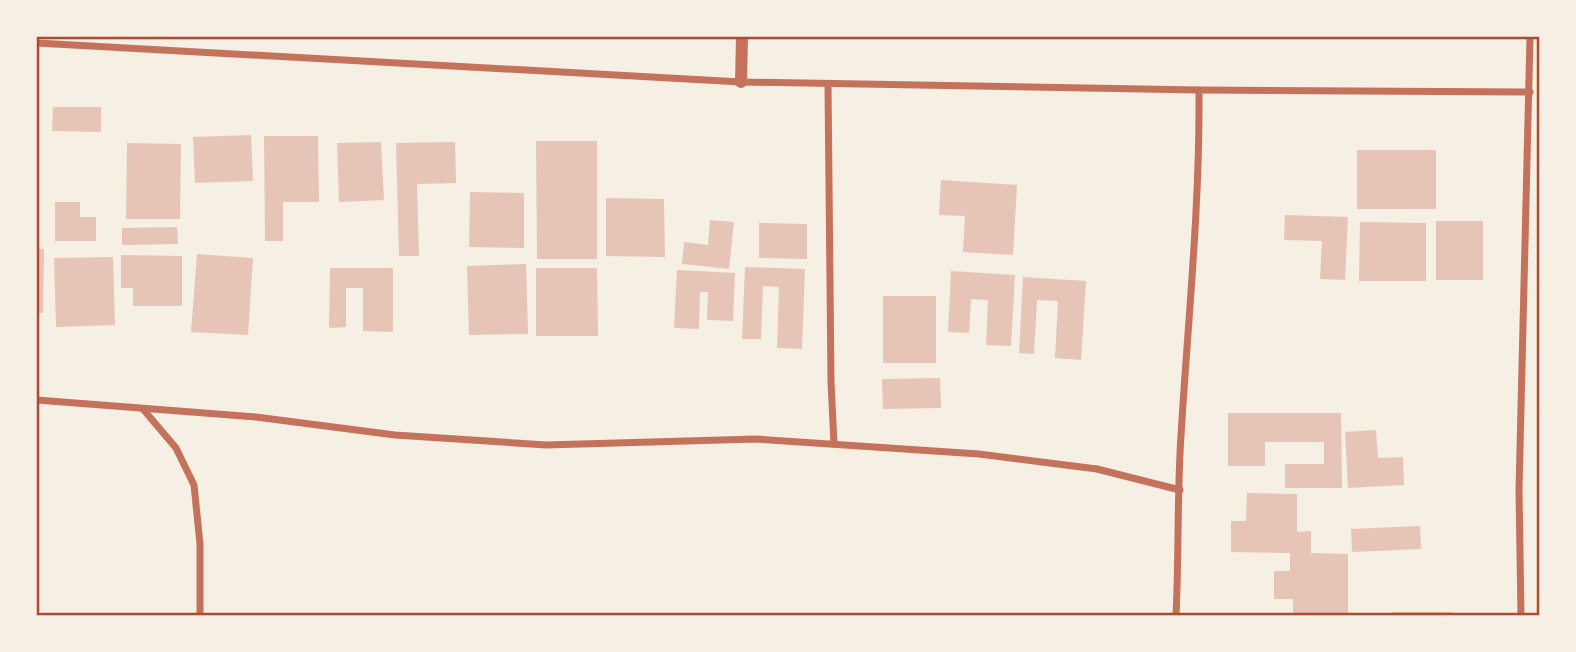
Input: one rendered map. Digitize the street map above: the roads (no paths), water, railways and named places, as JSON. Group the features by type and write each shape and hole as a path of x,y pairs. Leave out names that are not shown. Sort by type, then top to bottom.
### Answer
{"street":[{"path":"741,82 742,37"},
{"path":"1521,615 1519,490 1530,37"},
{"path":"37,43 828,85 1530,92"},
{"path":"828,85 834,444"},
{"path":"1175,615 1180,439 1199,157 1199,90"},
{"path":"37,400 256,417 396,435 546,445 757,439 979,454 1083,468 1180,490"},
{"path":"143,410 176,448 194,485 200,544 200,615"}]}
